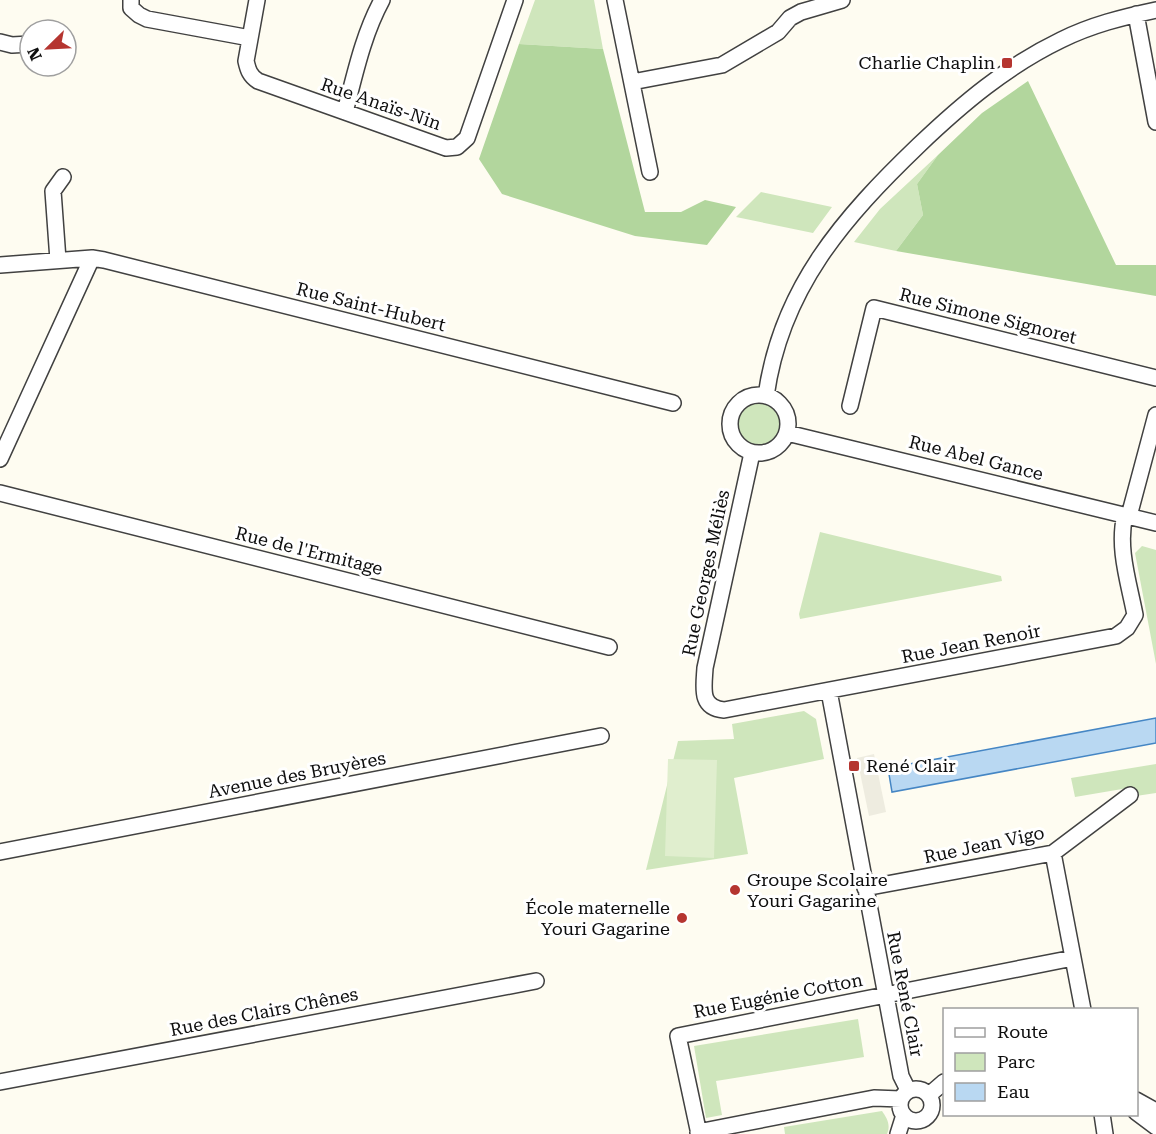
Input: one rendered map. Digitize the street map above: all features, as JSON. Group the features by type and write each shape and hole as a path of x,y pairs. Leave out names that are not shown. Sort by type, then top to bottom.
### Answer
{"street":[{"name":"Rue Anaïs-Nin","path":"257,0 246,61 253,78 446,148 457,147 467,138 515,0"},
{"path":"345,112 363,45 382,0"},
{"path":"615,0 650,172"},
{"path":"632,82 722,65 778,32 790,18 801,12 842,0"},
{"path":"131,4 139,15 147,19 250,38"},
{"path":"766,396 778,341 802,284 838,229 887,176 956,109 1008,70 1060,40 1079,32 1156,10"},
{"path":"1136,14 1156,122"},
{"path":"0,42 18,45"},
{"path":"58,260 53,191 63,177"},
{"path":"0,459 92,258"},
{"name":"Rue Saint-Hubert","path":"0,265 92,258 673,403"},
{"name":"Rue Simone Signoret","path":"850,406 874,308 1156,378"},
{"path":"766,396 775,399 787,414 787,433 777,448 760,454 752,453 736,444 729,428 730,418 739,402 747,397 766,396"},
{"path":"1127,516 1156,415"},
{"name":"Rue Abel Gance","path":"787,433 1156,523"},
{"name":"Rue Georges Méliès","path":"707,702 704,692 705,668 752,453"},
{"name":"Rue de l'Ermitage","path":"0,494 609,646"},
{"name":"Rue Jean Renoir","path":"707,702 715,709 724,710 1116,636 1127,628 1135,615 1122,545 1122,529 1127,516"},
{"name":"Rue René Clair","path":"829,691 904,1095"},
{"name":"Avenue des Bruyères","path":"0,852 602,736"},
{"name":"Rue Jean Vigo","path":"865,888 1053,853 1130,795"},
{"path":"1053,853 1083,1008"},
{"name":"Rue Eugénie Cotton","path":"699,1133 678,1036 1073,958"},
{"name":"Rue des Clairs Chênes","path":"0,1082 536,981"},
{"path":"929,1095 943,1084"},
{"path":"699,1133 874,1098 904,1095 917,1088 929,1095 932,1109 913,1134"},
{"path":"904,1095 900,1107 904,1115 912,1120 922,1120"},
{"path":"1138,1101 1156,1111"},
{"path":"1138,1113 1156,1127"},
{"path":"898,1134 904,1115"},
{"path":"1102,1116 1105,1134"},
{"path":"770,1118 773,1134"}],"green space":[{"path":"535,0 594,0 603,49 519,44"},
{"path":"519,44 603,49 645,212 681,212 705,200 736,207 707,245 635,236 502,194 479,159"},
{"path":"1028,81 1116,265 1156,265 1156,296 896,251 923,215 917,184 938,155 982,113"},
{"path":"938,155 917,184 923,215 896,251 854,242 880,209"},
{"path":"761,192 832,207 813,233 736,217"},
{"path":"759,400 775,407 782,423 775,439 759,446 743,439 736,423 743,407"},
{"path":"820,532 1001,576 1002,581 800,619 799,614"},
{"path":"1142,546 1156,550 1156,664 1135,553"},
{"path":"804,711 816,719 824,759 734,778 748,854 646,870 678,741 734,739 732,724"},
{"path":"668,759 717,760 714,858 665,856"},
{"path":"1156,764 1156,793 1136,796 1134,787 1075,797 1071,778"},
{"path":"858,1019 864,1057 716,1081 722,1115 706,1118 694,1046"},
{"path":"882,1111 888,1122 887,1134 785,1134 784,1127"}],"shaded area":[{"path":"874,754 886,812 869,816 857,758"}],"water":[{"path":"1156,718 1156,743 892,792 888,768"}],"place":[{"name":"Charlie Chaplin","path":"1007,63"},
{"name":"René Clair","path":"854,766"},
{"name":"Groupe Scolaire Youri Gagarine","path":"735,890"},
{"name":"École maternelle Youri Gagarine","path":"682,918"}]}
